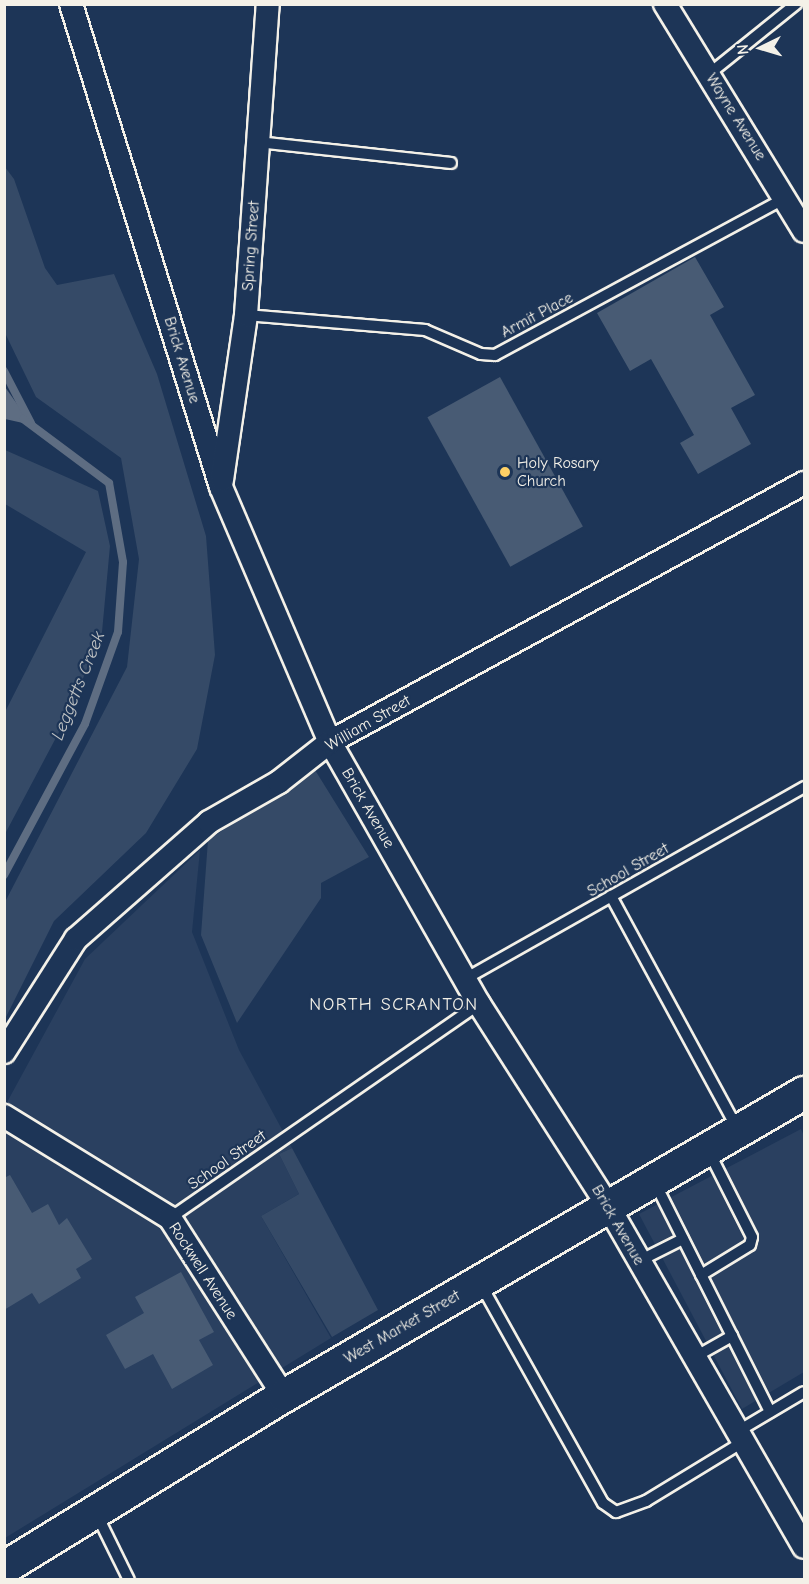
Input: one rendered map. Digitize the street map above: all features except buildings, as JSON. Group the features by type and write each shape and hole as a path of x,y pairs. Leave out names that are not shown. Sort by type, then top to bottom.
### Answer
{"main road":[{"name":"West Market Street","path":"4,1568 284,1396 804,1093"}],"street":[{"name":"Brick Avenue","path":"71,4 221,487 330,742 479,1004 608,1206 738,1438 804,1547"},
{"name":"Spring Street","path":"221,487 246,315 268,4"},
{"name":"Wayne Avenue","path":"666,4 804,231"},
{"name":"William Street","path":"4,1052 76,939 209,822 279,782 330,742 804,483"},
{"name":"Rockwell Avenue","path":"4,1116 170,1218 284,1396"}],"lane":[{"path":"709,74 796,4"},
{"path":"258,142 452,163"},
{"name":"Armit Place","path":"246,315 425,330 481,354 495,355 786,198"},
{"name":"School Street","path":"465,979 804,787"},
{"path":"611,896 738,1131"},
{"name":"School Street","path":"170,1218 479,1004"},
{"path":"701,1275 750,1245 752,1237 708,1149"},
{"path":"653,1180 770,1412"},
{"path":"639,1261 683,1239"},
{"path":"479,1282 603,1503 616,1512 646,1502 738,1438 770,1412 804,1392"},
{"path":"693,1358 732,1336"},
{"path":"95,1512 129,1580"}],"shaded area":[{"path":"5,167 14,179 45,268 57,285 114,274 157,374 206,536 215,655 197,749 146,833 54,921 5,1019 5,902 127,667 139,559 121,458 36,397 5,333"},
{"path":"5,387 32,425 5,419"},
{"path":"5,450 98,491 110,546 102,632 68,715 5,834 5,712 86,552 5,504"},
{"path":"315,770 369,857 321,883 321,898 237,1023 201,935 208,840"},
{"path":"200,850 192,932 239,1050 292,1148 279,1154 299,1194 261,1216 331,1338 5,1538 5,1106 85,959"},
{"path":"801,1129 804,1136 804,1372 742,1409 639,1214"},
{"path":"292,1148 378,1310 332,1337 261,1216 299,1194 279,1154"}],"waterway":[{"name":"Leggetts Creek","path":"4,371 31,423"},
{"name":"Leggetts Creek","path":"4,875 85,724 118,632 123,562 109,483 23,419"}],"place":[{"name":"Holy Rosary Church","path":"505,472"}],"district":[{"name":"NORTH SCRANTON","path":"394,1005"}]}
